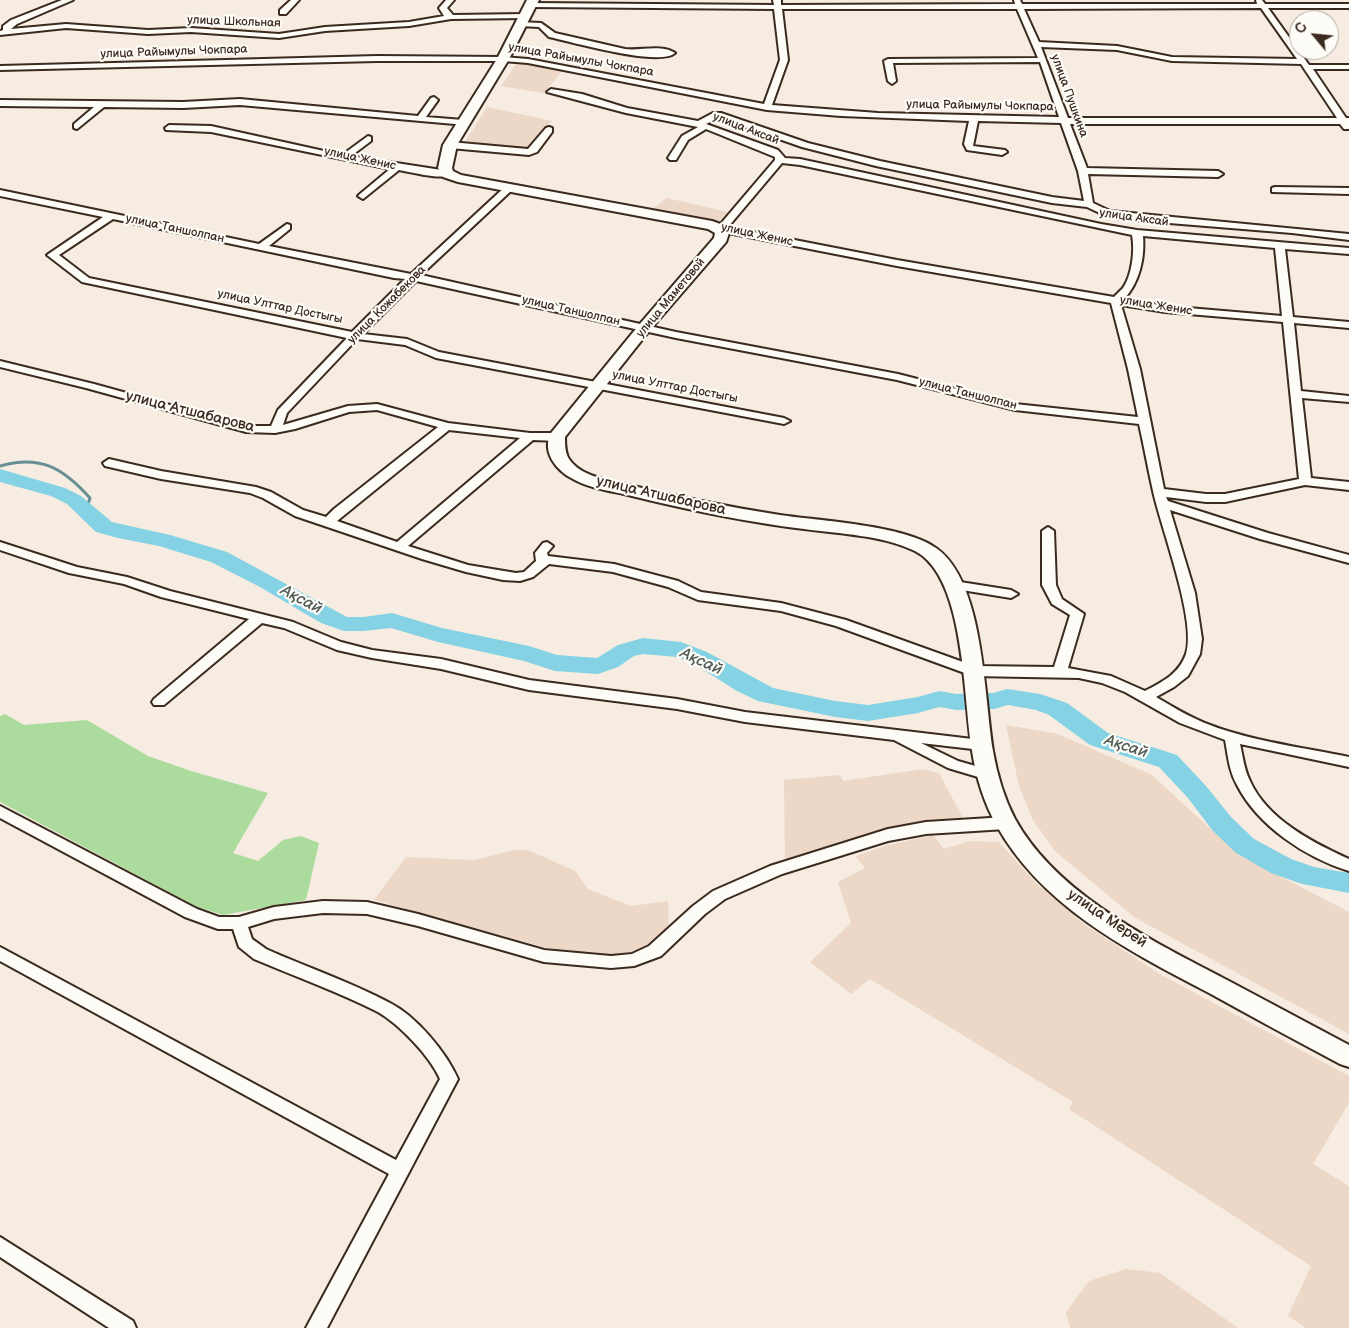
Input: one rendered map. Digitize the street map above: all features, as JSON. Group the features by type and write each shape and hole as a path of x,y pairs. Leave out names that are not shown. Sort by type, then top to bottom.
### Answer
{"main road":[{"path":"448,174 445,168 450,145 503,59 533,2"},
{"name":"улица Женис","path":"448,174 458,178 509,188 690,220 712,225 720,229"},
{"name":"улица Маметовой","path":"557,437 644,328 721,239 722,233 720,229"},
{"name":"улица Атшабарова","path":"557,437 556,448 559,457 567,468 582,477 662,498 731,512 894,538 930,551 941,561 954,585 964,622 974,681"},
{"name":"улица Мерей","path":"974,681 981,745 988,775 1006,823 1027,853 1052,880 1082,905 1177,965 1349,1057"}],"street":[{"path":"4,32 14,22 69,0"},
{"path":"284,12 295,0"},
{"path":"450,0 443,8 444,12 451,17"},
{"path":"533,2 1261,3 1349,6"},
{"path":"767,107 784,60 777,3"},
{"path":"1261,3 1346,121 1349,129"},
{"name":"улица Пушкина","path":"1018,4 1043,60 1065,120 1083,171 1089,204"},
{"name":"улица Школьная","path":"4,32 66,26 148,32 191,30 279,36 325,29 409,24 451,17 524,20 541,25 552,35 637,53"},
{"path":"1036,44 1116,48 1172,59 1349,67"},
{"name":"улица Райымулы Чокпара","path":"0,68 130,67 336,58 503,59 528,62 767,107 884,117 1346,121"},
{"path":"892,81 888,61 1043,60"},
{"path":"551,92 582,97 626,110 702,125"},
{"path":"420,119 434,100"},
{"path":"0,103 183,105 240,102 463,123"},
{"path":"77,126 102,103"},
{"name":"улица Аксай","path":"702,125 716,115 722,116 805,145 879,164 1052,200 1089,204 1107,213 1120,216 1223,226 1292,230 1349,237"},
{"path":"974,118 968,144 970,148 1002,152"},
{"path":"673,158 685,138 702,125"},
{"name":"улица Аксай","path":"702,125 775,152 780,156 780,160 800,162 1101,227 1137,233 1349,251"},
{"name":"улица Женис","path":"169,128 212,129 346,156 364,162 448,174"},
{"path":"450,145 529,152 534,150 550,130"},
{"path":"346,156 368,139"},
{"name":"улица Маметовой","path":"720,229 780,160"},
{"path":"363,196 398,167"},
{"path":"1083,171 1218,174"},
{"name":"улица Кожабекова","path":"275,430 282,412 391,298 509,188"},
{"path":"1275,190 1349,191"},
{"name":"улица Таншолпан","path":"0,194 394,275 430,279 644,328 905,378 1015,407 1144,421"},
{"name":"улица Улттар Достыгы","path":"112,216 52,255 86,280 340,334 407,342 436,355 784,421"},
{"path":"1213,239 1221,232 1223,226"},
{"path":"261,247 287,227"},
{"name":"улица Женис","path":"720,229 897,263 1165,309 1349,325"},
{"path":"1137,233 1140,240 1138,257 1128,288 1117,300 1116,304 1134,369 1160,497 1188,593 1195,639 1193,654 1182,673 1169,684 1146,697"},
{"path":"1280,245 1305,481"},
{"name":"улица Атшабарова","path":"0,364 90,386 246,429 275,430 312,422 348,409 377,407 447,426 530,436 557,437"},
{"path":"1296,394 1349,399"},
{"path":"329,522 338,512 447,426"},
{"path":"400,546 530,436"},
{"path":"109,463 161,475 252,490 267,495 313,519 329,522 472,570 520,578 530,575 542,562 558,561 614,568 674,584 698,596 781,607 841,623 974,681 1060,672 1079,673 1106,679 1146,697 1185,720 1206,729 1232,737 1349,762"},
{"path":"1160,497 1226,498 1305,481 1349,486"},
{"path":"1160,497 1273,539 1349,559"},
{"path":"1048,532 1049,585 1058,600 1077,614 1060,672"},
{"path":"0,546 74,570 127,581 166,594 288,625 337,646 372,654 441,664 529,685 677,704 745,717 981,745"},
{"path":"542,562 541,553 547,546"},
{"path":"954,585 1011,594"},
{"path":"159,702 259,618"},
{"path":"895,735 942,761 966,770 988,775"},
{"path":"1232,737 1238,769 1252,798 1273,821 1321,852 1349,864"},
{"path":"0,811 191,913 218,923 239,923 274,913 323,907 368,908 418,920 544,956 611,962 634,960 655,951 699,910 720,895 776,870 888,835 926,828 1006,823"},
{"path":"239,923 245,943 260,954 385,1008 401,1020 445,1066 449,1079 316,1328"},
{"path":"0,953 400,1171"},
{"path":"0,1246 126,1328"}],"shaded area":[{"path":"517,63 562,71 544,93 501,86"},
{"path":"487,107 552,121 542,130 529,148 465,142"},
{"path":"667,198 728,212 719,222 652,209"},
{"path":"1006,725 1058,734 1152,775 1239,855 1349,912 1349,1034 1134,917 1055,851 1033,820 1019,786"},
{"path":"923,769 939,773 964,820 919,823 867,835 785,860 784,780 840,775 843,781"},
{"path":"933,835 944,849 970,841 999,842 1035,882 1084,924 1158,973 1349,1076 1349,1103 1313,1164 1349,1186 1349,1328 1306,1328 1288,1316 1311,1266 1069,1109 1073,1102 870,979 851,994 810,962 851,923 838,882 865,868 855,856 888,845"},
{"path":"514,850 528,850 575,871 588,889 631,906 668,901 669,928 649,943 632,952 604,955 547,948 374,900 406,857 474,860"},
{"path":"1126,1269 1160,1273 1238,1328 1070,1328 1066,1312 1089,1281"}],"green space":[{"path":"5,714 24,725 87,720 148,756 191,771 268,793 233,853 258,861 283,840 301,836 319,843 306,900 223,915 195,906 0,802 0,716"}],"waterway":[{"path":"0,466 28,462 40,463 61,472 90,498 86,510"},
{"name":"Ақсай","path":"0,475 58,492 74,500 104,527 118,532 162,540 219,557 268,582 329,618 344,624 364,624 392,620 438,635 529,654 555,663 598,666 610,662 626,650 643,646 681,650 699,657 746,685 767,695 835,709 868,713 918,705 939,699 956,702 994,701 1007,697 1040,702 1058,709 1099,739 1168,761 1197,792 1222,824 1245,846 1281,866 1312,877 1349,883"}]}
